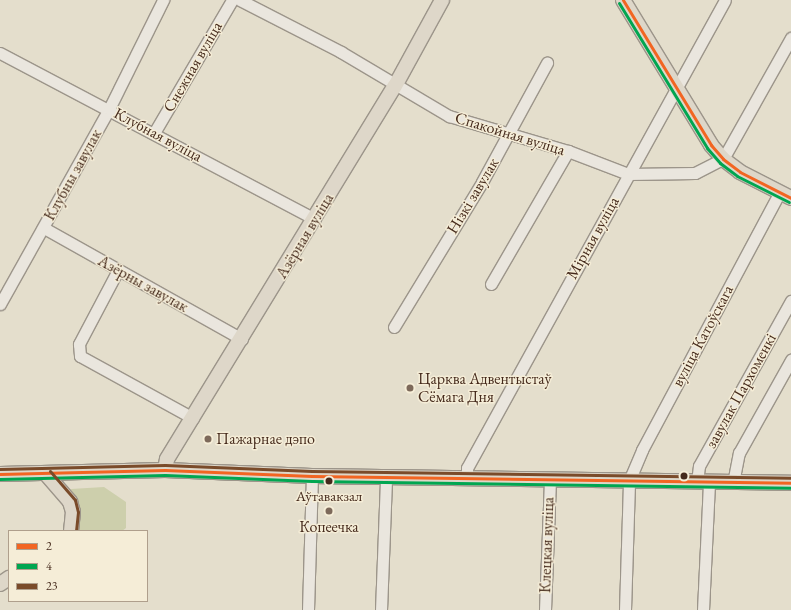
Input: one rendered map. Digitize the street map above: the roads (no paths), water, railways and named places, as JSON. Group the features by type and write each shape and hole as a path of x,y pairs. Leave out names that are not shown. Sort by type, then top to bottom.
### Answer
{"main road":[{"name":"Азёрная вуліца","path":"165,470 167,459 242,339 395,86 442,0"},
{"path":"623,0 711,145 723,159 740,172 785,195"},
{"path":"0,474 165,470 312,476 791,483"},
{"path":"44,474 70,502 73,512 71,530"}],"street":[{"name":"Клубны завулак","path":"0,304 44,228 109,109 163,0"},
{"name":"Снежная вуліца","path":"154,134 232,0"},
{"name":"Спакойная вуліца","path":"240,0 341,52 395,86 449,116 568,151 628,174 695,173 723,159"},
{"name":"Мірная вуліца","path":"467,479 467,468 725,0"},
{"path":"723,159 790,40"},
{"name":"Клубная вуліца","path":"0,53 109,109 315,219"},
{"name":"Нізкі завулак","path":"394,327 510,133 547,63"},
{"path":"491,284 568,151"},
{"name":"вуліца Катоўскага","path":"629,481 642,450 785,195"},
{"name":"Азёрны завулак","path":"44,228 242,339"},
{"path":"118,270 79,344 80,356 193,418"},
{"name":"завулак Пархоменкі","path":"703,610 703,482 699,466 791,301"},
{"path":"733,483 739,453 791,360"},
{"path":"308,610 312,476"},
{"path":"381,610 386,477"},
{"name":"Клецкая вуліца","path":"545,610 550,480"},
{"path":"625,610 629,481"}],"place":[{"name":"Царква Адвентыстаў Сёмага Дня","path":"410,388"},
{"name":"Пажарнае дэпо","path":"208,439"},
{"name":"Аўтавакзал","path":"329,481"},
{"name":"Копеечка","path":"329,511"}]}
